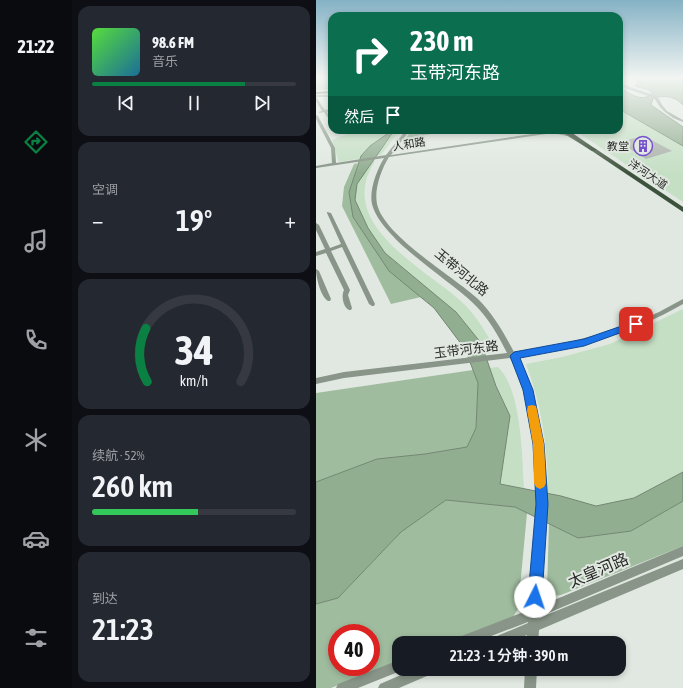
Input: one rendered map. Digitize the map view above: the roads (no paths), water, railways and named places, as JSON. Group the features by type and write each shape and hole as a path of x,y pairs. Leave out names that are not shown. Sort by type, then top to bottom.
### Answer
{"highway":[{"path":"571,134 594,150"}],"main road":[{"name":"洋河大道","path":"571,134 683,206"},
{"name":"洋河大道","path":"594,150 683,210"}],"street":[{"path":"664,109 675,118 683,121"},
{"path":"316,112 328,110"},
{"path":"324,111 328,118"},
{"path":"316,116 333,148 334,165"},
{"name":"玉带河北路","path":"405,134 376,175 375,204 386,224 400,241 442,272 474,299 495,325 514,356 528,390 538,444 542,504 532,636"},
{"name":"人和路","path":"316,167 535,134"},
{"path":"329,213 372,304"},
{"path":"316,225 347,290 345,295 349,308"},
{"path":"316,254 344,245"},
{"path":"316,271 328,299"},
{"name":"玉带河东路","path":"316,381 344,375 514,356 584,342 636,324 671,309 683,301"},
{"name":"太皇河路","path":"476,636 534,614 683,551"},
{"name":"太皇河路","path":"511,636 683,564"},
{"path":"342,688 392,669"},
{"path":"384,688 413,676"},
{"path":"530,688 531,676"}],"place":[{"name":"教堂","path":"643,146"}]}
